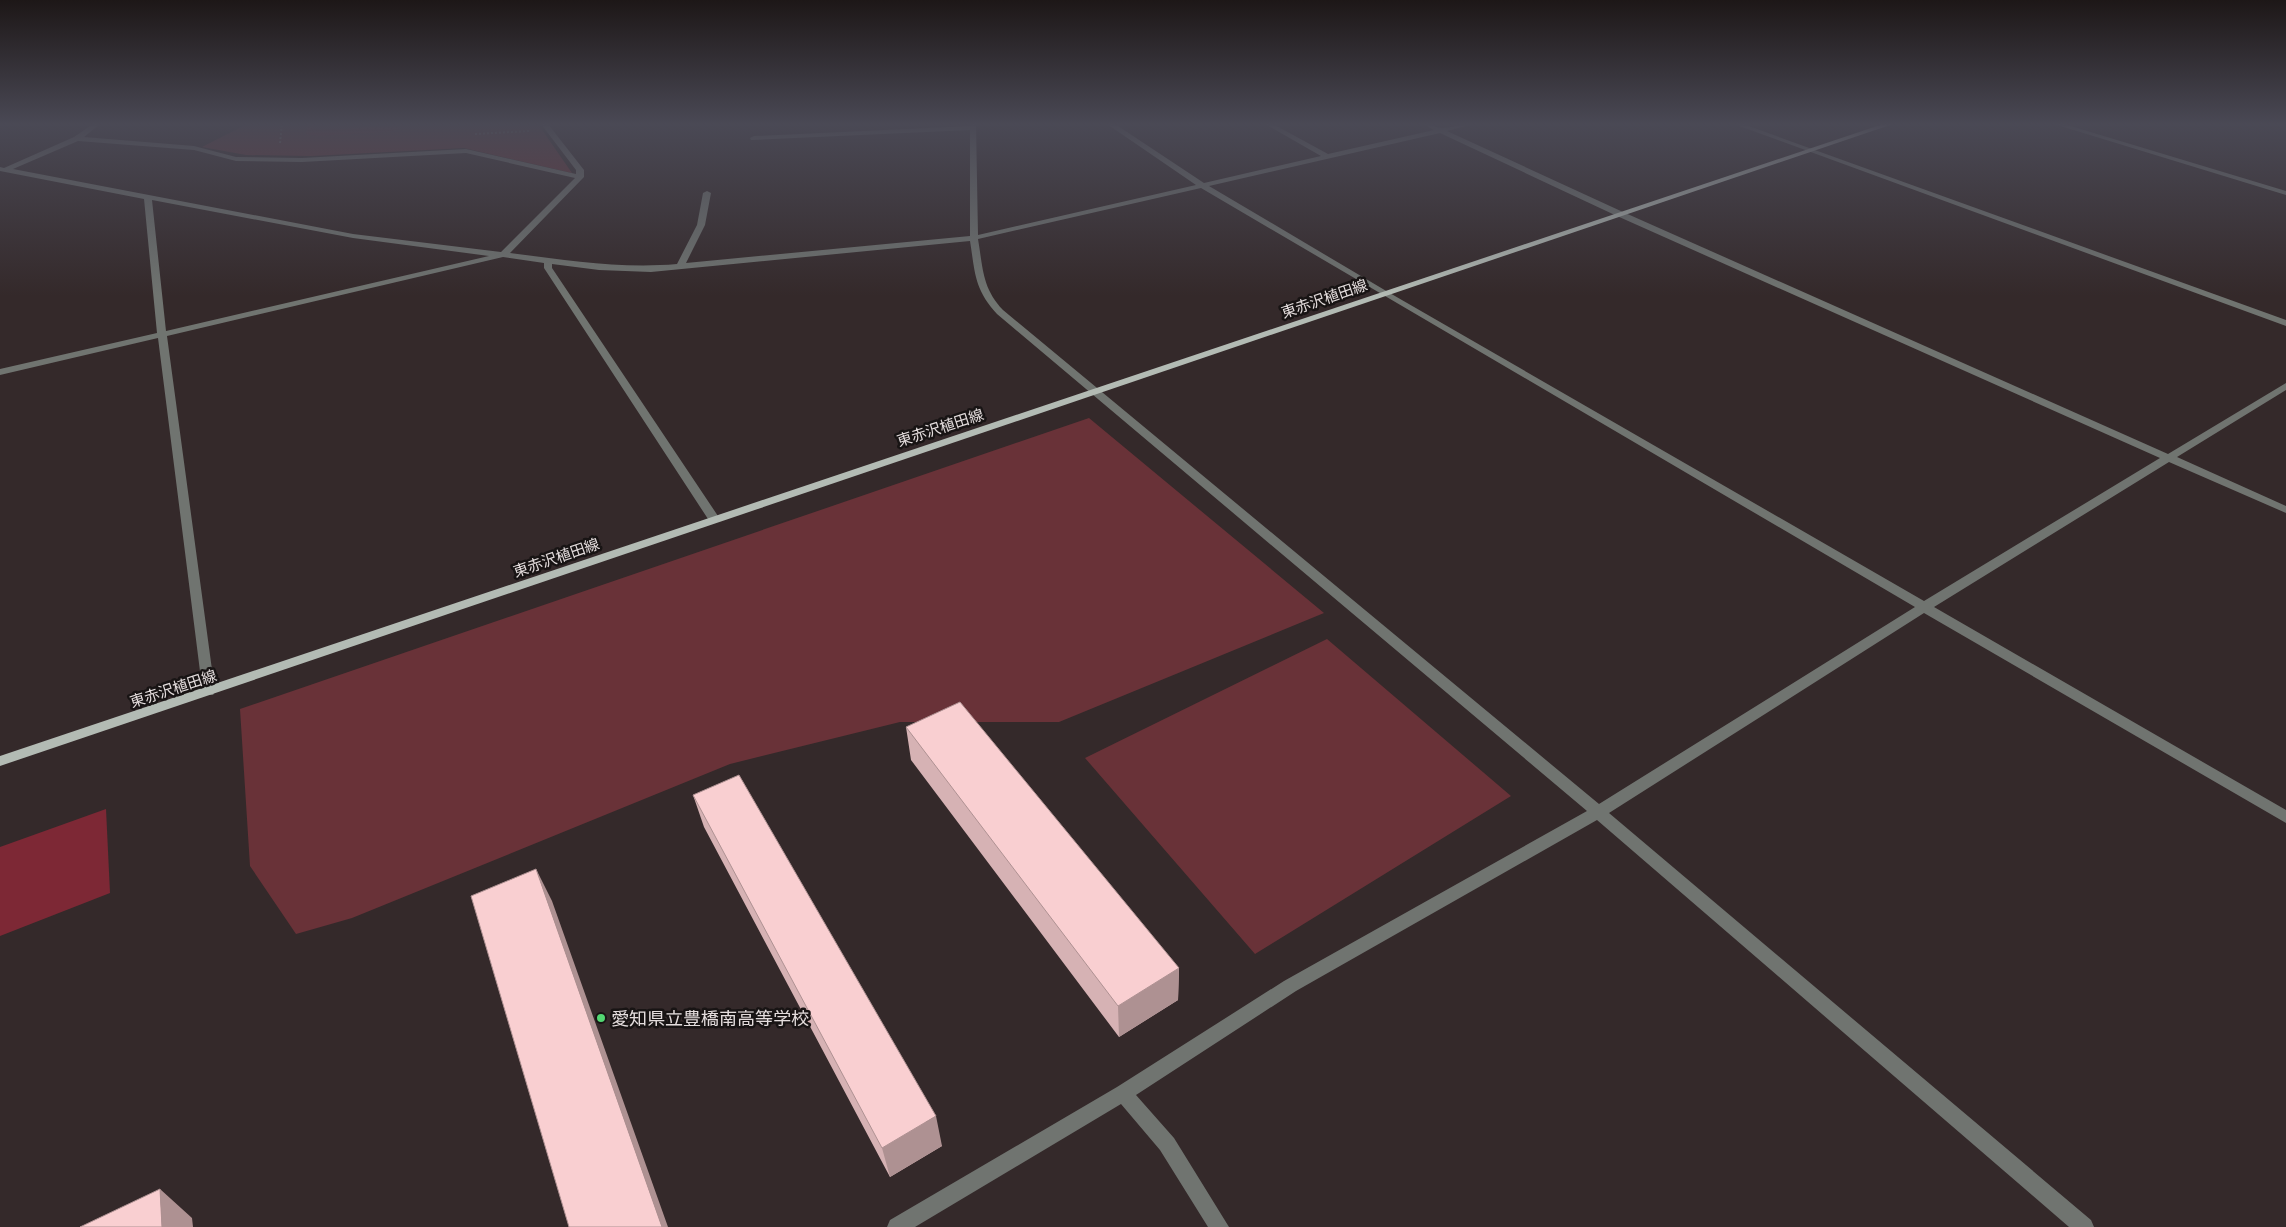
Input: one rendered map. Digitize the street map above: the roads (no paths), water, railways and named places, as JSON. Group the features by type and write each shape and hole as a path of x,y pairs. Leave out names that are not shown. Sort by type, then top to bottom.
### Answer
{"main road":[{"name":"東赤沢植田線","path":"0,761 1719,181"}],"street":[{"path":"64,181 353,236 607,268 651,269 974,238 1222,181"},
{"path":"0,372 503,255 576,181"},
{"path":"973,181 974,238 982,286 988,299 1000,312 1598,812 2084,1227"},
{"path":"1196,181 1385,294 1926,606 2286,817"},
{"path":"1549,181 2286,510"},
{"path":"1895,181 2286,323"},
{"path":"2247,181 2286,193"},
{"path":"680,266 702,226 707,193"},
{"path":"148,198 162,335 208,692"},
{"path":"548,261 548,268 714,519"},
{"path":"897,1227 1123,1093 1290,986 1598,812 1926,606 2286,386"},
{"path":"1123,1093 1167,1144 1219,1227"}],"place":[{"name":"愛知県立豊橋南高等学校","path":"601,1018"}]}
